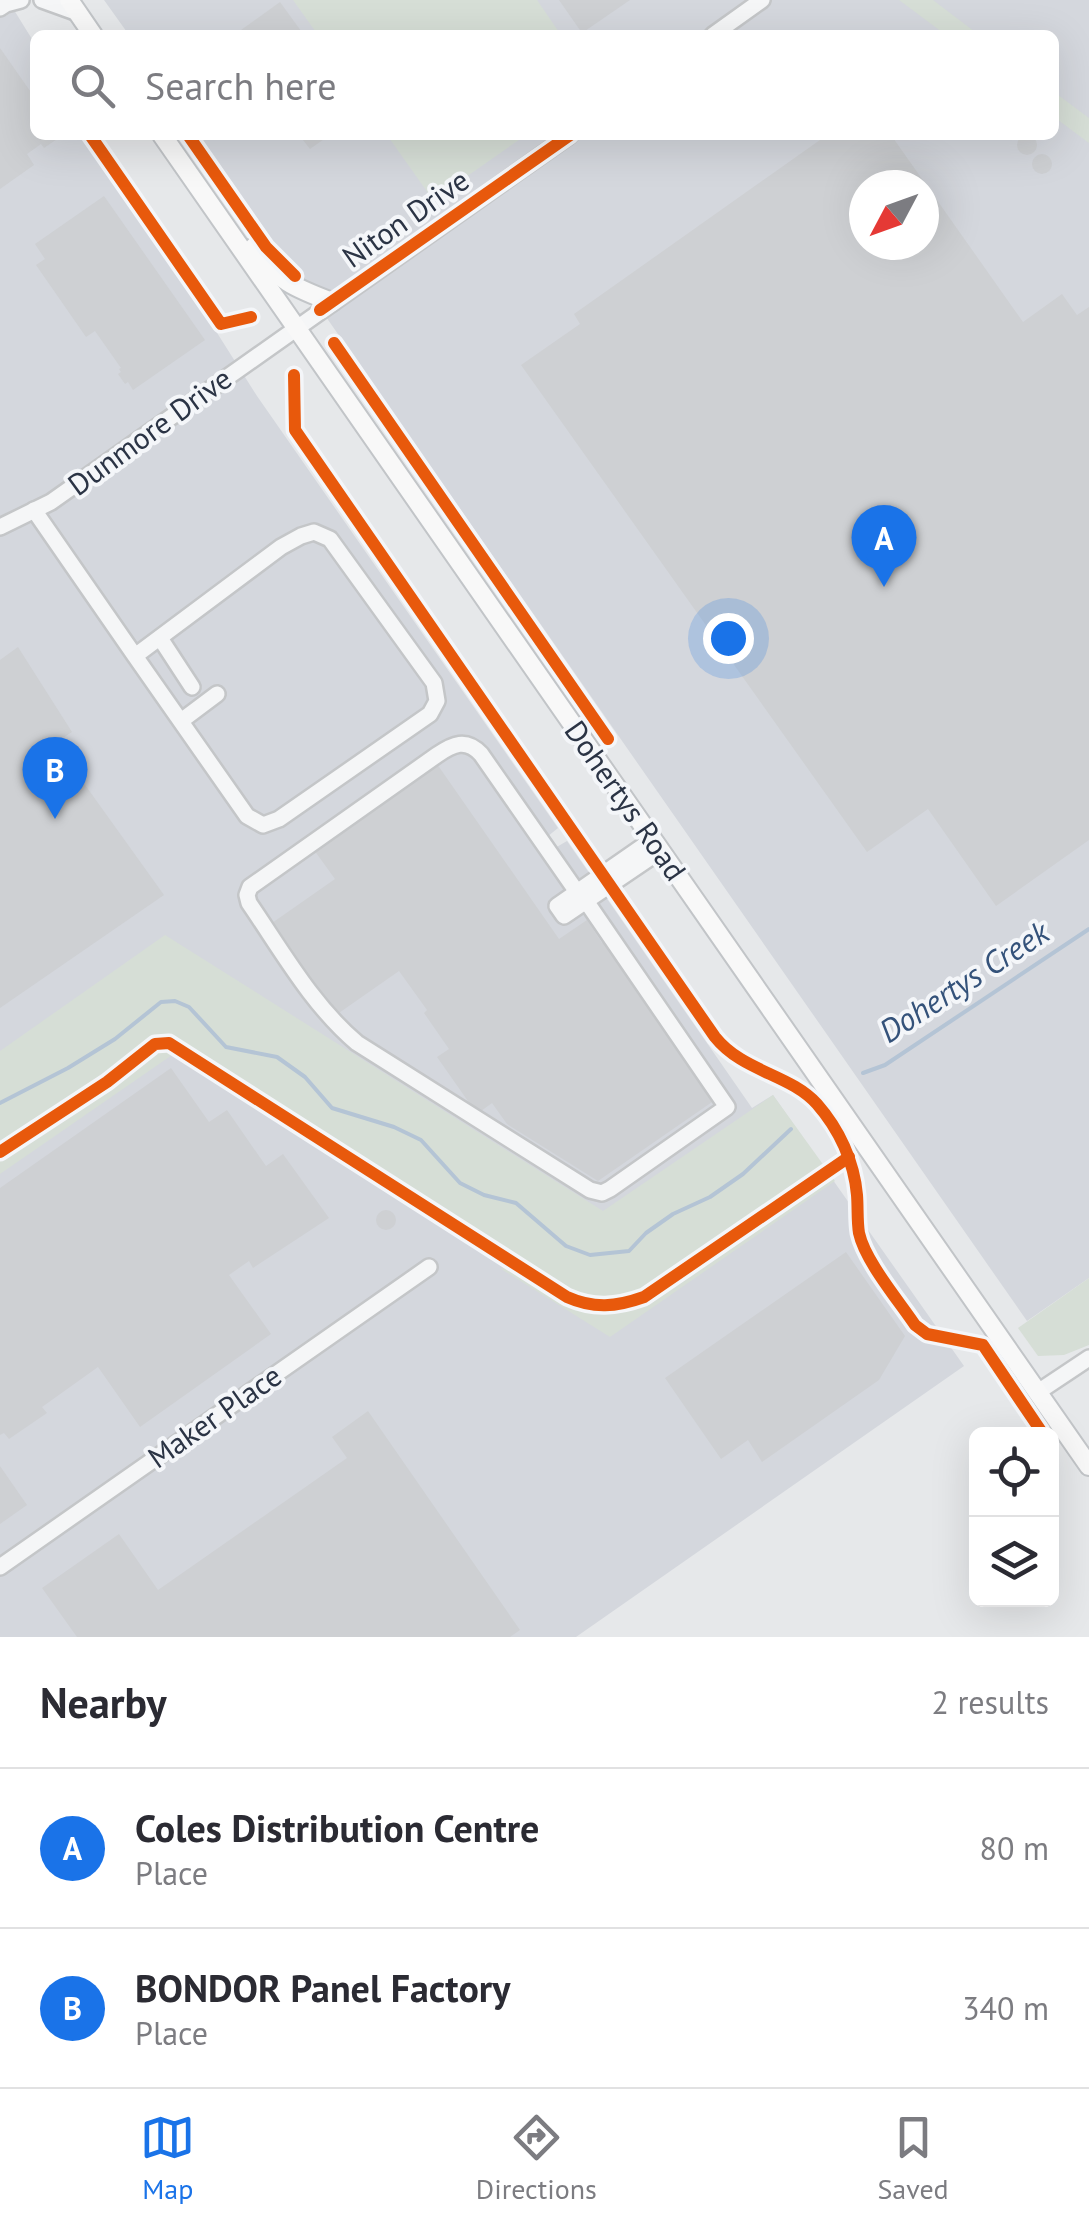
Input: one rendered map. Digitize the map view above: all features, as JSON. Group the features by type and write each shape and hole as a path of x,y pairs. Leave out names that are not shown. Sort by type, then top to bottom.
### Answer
{"main road":[{"path":"74,6 90,30"},
{"name":"Dohertys Road","path":"165,140 1089,1466"},
{"path":"179,140 264,262 290,286 332,302"}],"street":[{"path":"0,8 21,0"},
{"path":"42,0 74,6"},
{"path":"719,30 762,0"},
{"name":"Niton Drive","path":"295,328 563,140"},
{"name":"Dunmore Drive","path":"0,527 52,502 295,328"},
{"path":"34,510 135,656 180,721 248,816 263,825 279,819 430,714 437,700 434,683 339,549 330,538 314,532 282,547 135,656"},
{"path":"160,638 192,688"},
{"path":"180,721 217,694"},
{"path":"461,743 481,754 582,897 727,1107 610,1189 597,1193 340,1029 315,999 247,898 250,887 437,754 461,743"},
{"path":"582,897 656,845"},
{"name":"Maker Place","path":"0,1567 429,1267"},
{"path":"1038,1392 1089,1358"}],"shaded area":[{"path":"104,0 1089,0 1089,1278 1027,1321 202,140 1059,140 1059,30 125,30"},
{"path":"293,0 537,0 558,30 314,30"},
{"path":"899,0 933,0 972,30 939,30"},
{"path":"0,8 6,16 14,10 30,36 30,140 95,140 257,396 558,828 547,837 555,848 567,841 752,1108 773,1095 964,1366 576,1637 0,1637"},
{"path":"1059,96 1089,118 1089,143 1059,121"},
{"path":"391,140 519,140 433,200"},
{"path":"165,935 603,1211 773,1095 835,1181 610,1337 501,1269 506,1265 172,1055 0,1174 0,1051"},
{"path":"1089,1278 1089,1345 1064,1355 1038,1356 1018,1328"}],"building":[{"path":"559,0 630,0 586,30 580,30"},
{"path":"280,2 300,30 241,30"},
{"path":"0,48 30,91 30,140 56,140 27,154 34,165 0,189"},
{"path":"303,140 323,140 310,149"},
{"path":"820,140 895,140 916,170 849,170 849,260 939,260 939,203 1023,322 1062,294 1077,315 1089,307 1089,840 996,906 928,809 867,852 521,365 580,324 574,314"},
{"path":"1018,140 1037,141 1037,149 1031,155 1023,155 1017,149"},
{"path":"1038,154 1046,154 1052,164 1046,174 1038,174 1032,168 1032,160"},
{"path":"104,196 205,340 133,390 118,374 121,368 95,331 86,337 36,265 45,259 35,244"},
{"path":"18,647 72,732 55,743 164,895 0,1008 0,660"},
{"path":"437,764 559,939 587,920 715,1100 598,1181 507,1124 492,1103 477,1114 437,1057 449,1049 399,971 336,1015 272,923 335,879 314,850"},
{"path":"171,1068 209,1122 227,1110 266,1166 283,1154 329,1218 253,1268 249,1261 229,1275 271,1334 140,1427 98,1367 42,1407 47,1413 9,1439 4,1433 0,1435 0,1188"},
{"path":"382,1210 390,1210 396,1220 390,1230 382,1230 376,1224 376,1216"},
{"path":"846,1252 905,1336 879,1380 762,1462 748,1440 721,1459 665,1378"},
{"path":"368,1411 520,1630 510,1637 77,1637 42,1588 119,1534 158,1590 347,1458 332,1437"},
{"path":"0,1466 27,1505 0,1524"}],"waterway":[{"name":"Dohertys Creek","path":"863,1073 885,1065 1089,929"},
{"name":"Dohertys Creek","path":"0,1103 115,1039 161,1002 175,1001 189,1007 226,1047 277,1057 305,1077 332,1108 394,1127 421,1140 460,1183 484,1195 516,1203 566,1246 590,1255 629,1251 673,1214 710,1197 743,1174 791,1129"}],"cycle path":[{"path":"93,140 221,324 251,317"},
{"path":"191,140 266,247 295,276"},
{"path":"320,310 563,140"},
{"path":"334,343 608,739"},
{"path":"294,375 295,430 715,1037 739,1058 806,1094 832,1124 853,1170 862,1244 892,1293 915,1325 927,1334 983,1345 1038,1427"},
{"path":"0,1152 107,1082 155,1044 169,1043 567,1297 605,1305 644,1297 849,1157"}],"place":[{"name":"Coles Distribution Centre","path":"884,587"},
{"name":"BONDOR Panel Factory","path":"55,819"}]}
